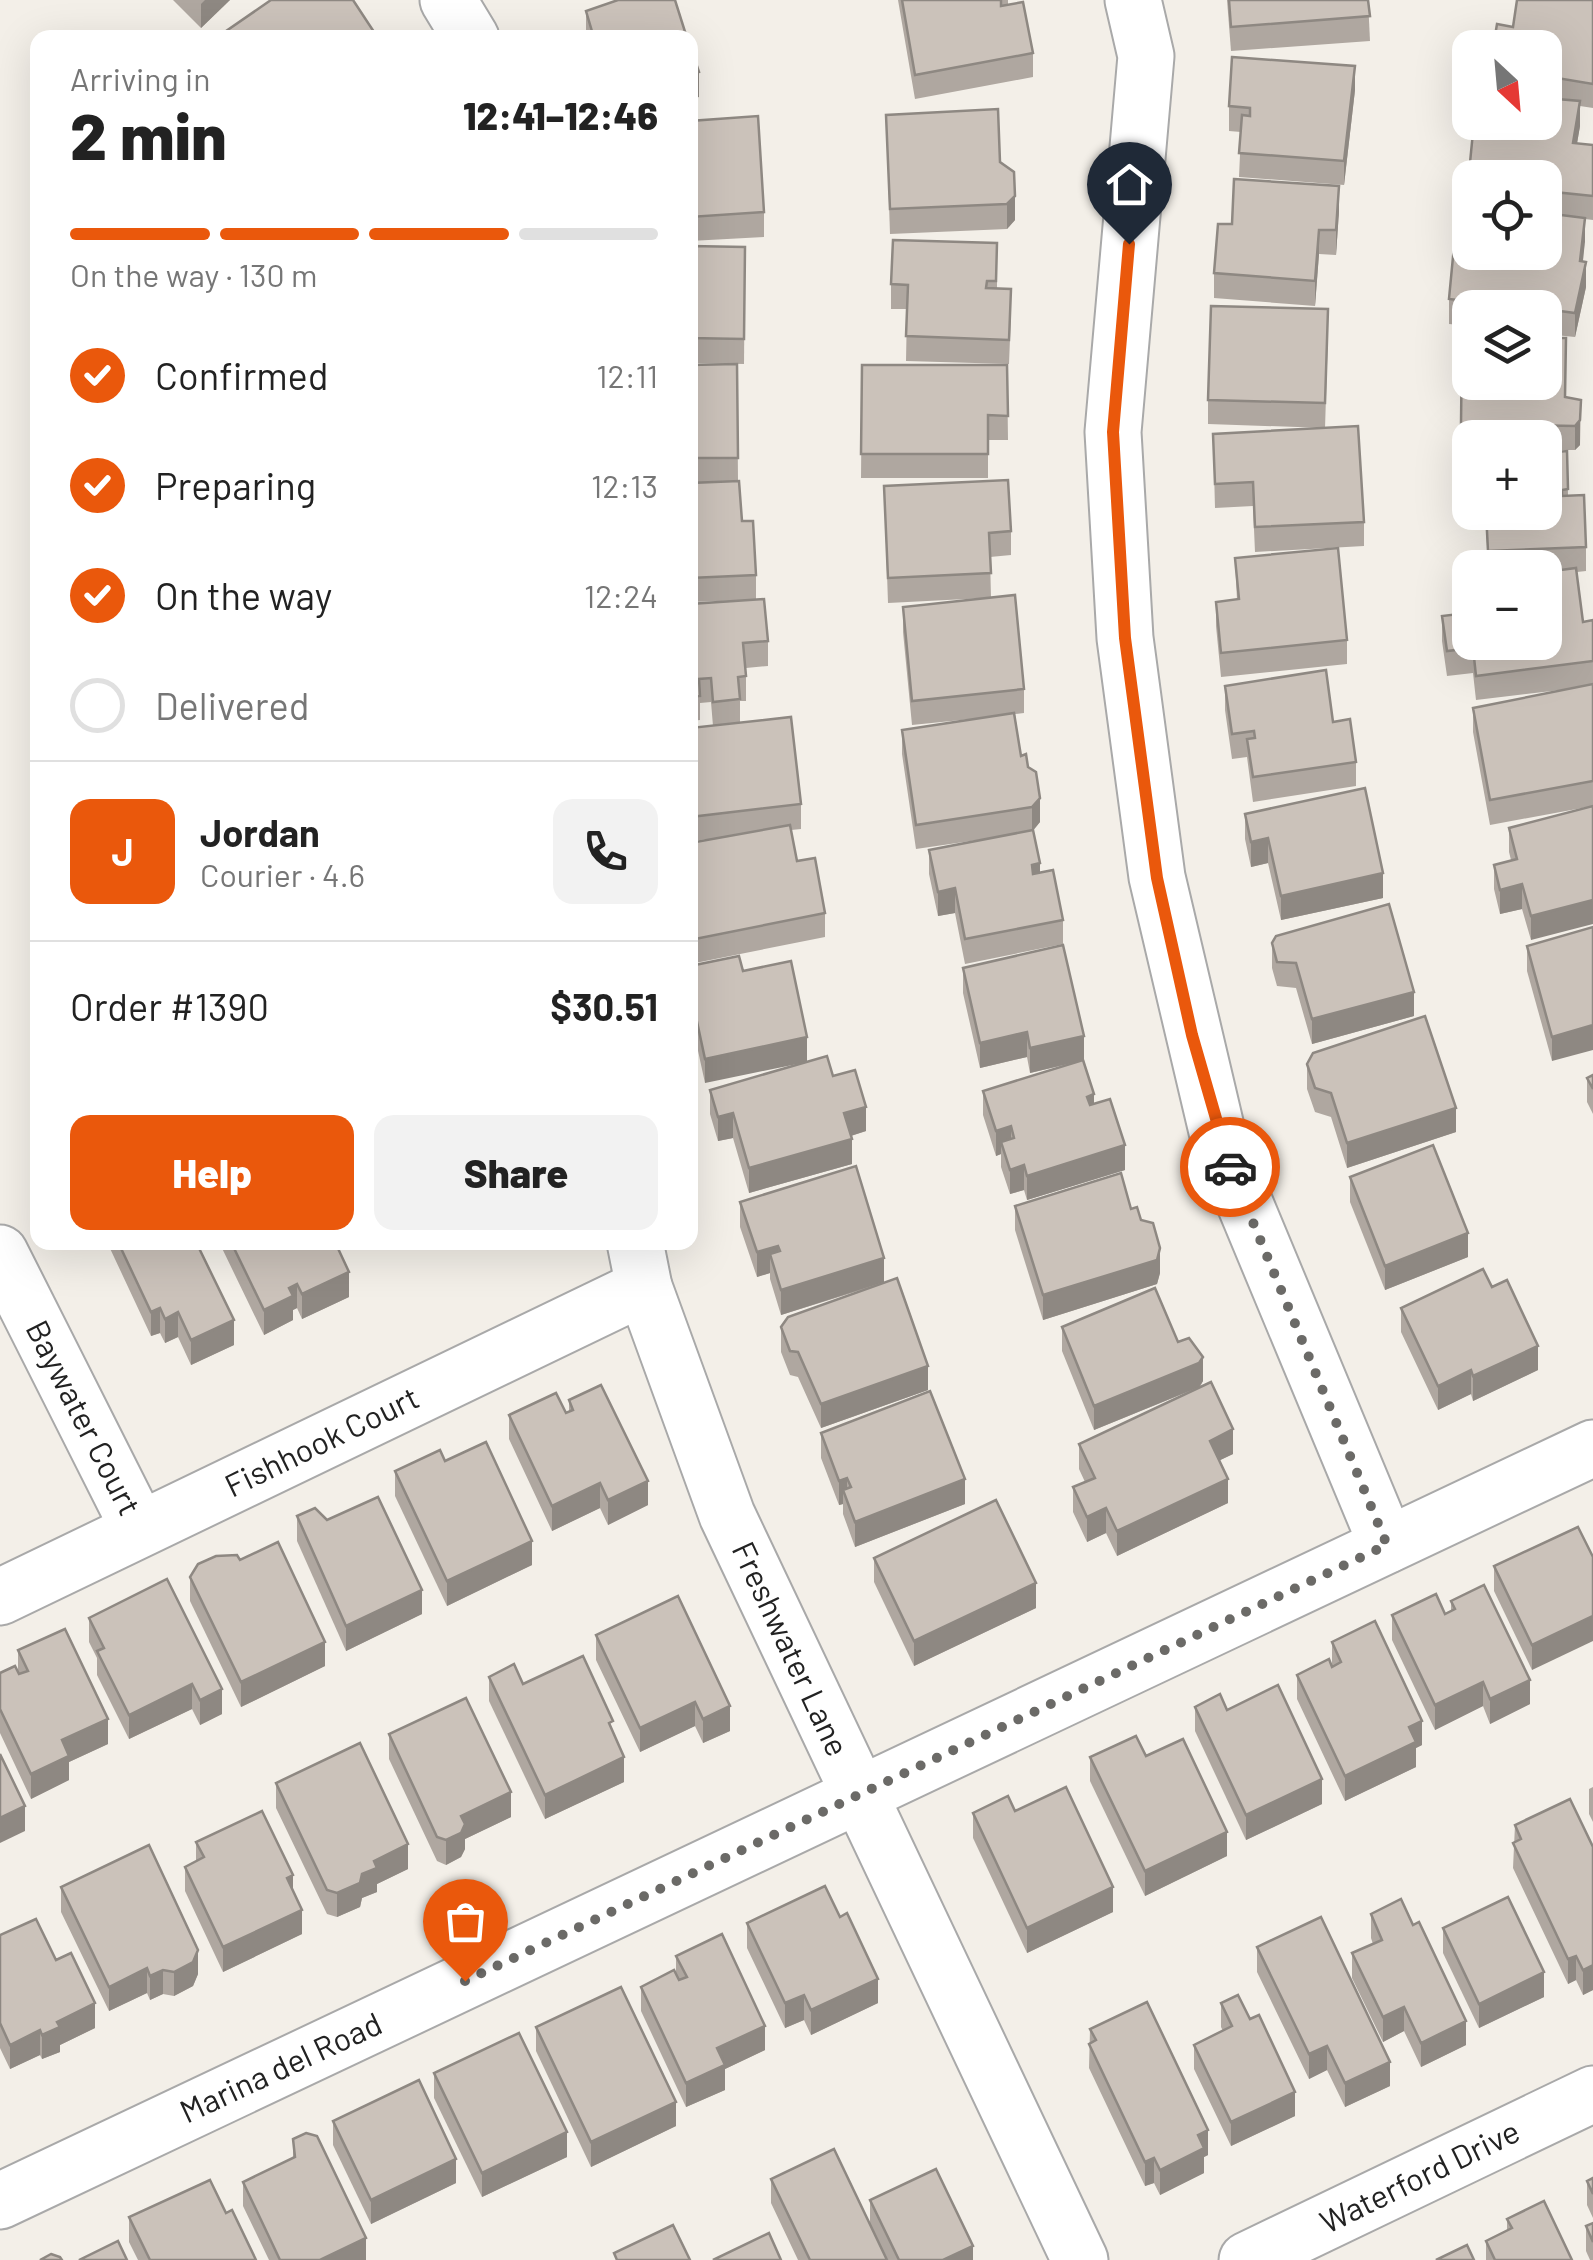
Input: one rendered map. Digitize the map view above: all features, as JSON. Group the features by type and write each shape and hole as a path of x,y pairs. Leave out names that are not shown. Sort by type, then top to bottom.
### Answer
{"street":[{"path":"448,0 466,30"},
{"path":"1133,0 1146,56 1113,432 1125,638 1157,878 1220,1144 1387,1545"},
{"name":"Baywater Court","path":"0,1253 139,1529"},
{"name":"Fishhook Court","path":"0,1597 139,1529 640,1265"},
{"name":"Freshwater Lane","path":"640,1265 727,1516 1080,2260"},
{"name":"Marina del Road","path":"0,2202 1593,1448"},
{"name":"Waterford Drive","path":"1247,2260 1593,2094"}],"building":[{"path":"271,0 353,0 373,30 228,30"},
{"path":"618,0 675,0 684,30 592,30 586,11"},
{"path":"902,0 1001,0 1001,6 1023,2 1033,53 915,75"},
{"path":"1229,0 1368,0 1370,16 1231,27"},
{"path":"1517,0 1593,0 1593,84 1562,79 1562,30 1496,30 1497,24 1513,27"},
{"path":"1232,57 1355,66 1344,161 1239,153 1242,115 1250,116 1250,108 1229,106"},
{"path":"1562,99 1580,101 1573,143 1593,145 1593,196 1562,193 1562,160 1470,160 1472,140 1562,140"},
{"path":"998,109 1000,162 1014,172 1015,196 1007,204 890,209 886,115"},
{"path":"758,116 764,212 698,216 698,120"},
{"path":"1234,179 1339,186 1336,230 1319,230 1315,281 1214,273 1218,224 1232,224"},
{"path":"1562,215 1585,218 1580,261 1586,262 1575,313 1562,311 1562,290 1452,290 1449,299 1452,267 1562,270"},
{"path":"893,240 997,243 996,281 987,281 986,288 1011,289 1009,340 906,336 908,285 891,284"},
{"path":"698,246 745,247 744,339 698,338"},
{"path":"1211,306 1328,309 1325,403 1208,400"},
{"path":"1562,338 1566,338 1565,397 1581,400 1580,420 1575,426 1562,426 1562,420 1461,420 1461,400 1562,400"},
{"path":"737,364 738,458 698,458 698,365"},
{"path":"862,365 1007,365 1008,416 988,415 988,454 861,454"},
{"path":"1358,426 1364,522 1255,527 1253,482 1215,484 1213,434"},
{"path":"1562,451 1567,451 1568,489 1562,490"},
{"path":"1008,480 1011,531 989,533 991,573 888,578 884,486"},
{"path":"739,481 742,521 753,521 756,575 698,578 698,483"},
{"path":"1584,495 1586,547 1488,550 1487,530 1562,530 1562,496"},
{"path":"1338,548 1347,640 1221,653 1216,602 1239,599 1235,558"},
{"path":"1576,568 1583,622 1593,620 1593,661 1476,676 1474,660 1562,660 1562,570"},
{"path":"1015,595 1024,689 912,701 903,607"},
{"path":"764,599 768,641 743,643 746,676 738,677 740,699 713,702 711,678 699,679 698,696 698,603"},
{"path":"1452,615 1452,650 1447,651 1442,616"},
{"path":"1326,670 1333,722 1350,719 1356,762 1253,777 1247,739 1255,738 1254,731 1232,734 1225,686"},
{"path":"1593,684 1593,781 1490,800 1473,708"},
{"path":"1014,713 1021,756 1026,754 1028,767 1036,772 1040,798 1032,807 916,825 902,730"},
{"path":"791,717 801,804 698,816 698,727"},
{"path":"1365,788 1383,873 1281,896 1268,838 1251,842 1245,814"},
{"path":"1593,806 1593,900 1531,916 1522,884 1500,890 1494,865 1517,859 1509,828"},
{"path":"790,825 797,861 815,858 825,913 698,938 698,842"},
{"path":"1033,830 1040,863 1032,865 1033,874 1053,870 1063,920 965,939 955,888 938,892 929,850"},
{"path":"1389,904 1414,992 1312,1019 1296,963 1277,962 1272,943 1276,936"},
{"path":"1593,927 1593,1025 1552,1037 1527,946"},
{"path":"1063,945 1084,1036 1030,1048 1027,1032 980,1043 963,968"},
{"path":"739,956 743,971 791,961 807,1037 705,1059 698,1026 698,964"},
{"path":"1425,1016 1456,1108 1347,1143 1331,1093 1315,1088 1307,1064 1313,1053"},
{"path":"827,1056 833,1076 855,1070 866,1107 844,1113 852,1139 749,1168 733,1113 718,1117 710,1090"},
{"path":"1083,1060 1094,1094 1087,1097 1090,1105 1110,1099 1125,1145 1027,1176 1024,1165 1010,1170 1001,1142 1014,1138 1011,1126 996,1131 983,1091"},
{"path":"1433,1145 1468,1233 1385,1266 1350,1177"},
{"path":"856,1166 884,1258 781,1290 770,1254 780,1251 778,1246 757,1252 740,1202"},
{"path":"1121,1173 1131,1209 1137,1207 1141,1220 1153,1223 1160,1248 1157,1260 1043,1295 1015,1206"},
{"path":"122,1250 200,1250 234,1320 191,1340 178,1312 165,1319 160,1308 151,1312"},
{"path":"235,1250 339,1250 349,1272 302,1294 297,1284 289,1288 293,1296 264,1310"},
{"path":"1483,1269 1492,1287 1507,1280 1538,1346 1473,1376 1471,1370 1438,1386 1401,1308"},
{"path":"897,1278 928,1366 821,1404 798,1352 790,1351 781,1327 788,1317"},
{"path":"1155,1288 1178,1342 1189,1338 1203,1357 1199,1363 1094,1406 1062,1327"},
{"path":"1211,1382 1233,1429 1210,1441 1228,1479 1117,1531 1106,1508 1087,1517 1073,1487 1095,1478 1079,1444"},
{"path":"601,1385 648,1481 608,1500 600,1483 552,1506 509,1415 556,1393 566,1413 573,1410 569,1400"},
{"path":"930,1391 965,1479 855,1522 843,1490 851,1487 847,1478 839,1481 821,1433"},
{"path":"486,1442 532,1541 447,1581 395,1471 440,1450 445,1461"},
{"path":"378,1497 422,1590 346,1626 297,1516 315,1508 327,1520"},
{"path":"996,1500 1036,1583 914,1641 874,1558"},
{"path":"1578,1527 1593,1557 1593,1616 1532,1645 1494,1566"},
{"path":"278,1542 325,1642 241,1682 190,1577 198,1564 216,1556 237,1555 240,1560"},
{"path":"167,1579 222,1689 200,1700 192,1684 129,1715 97,1651 104,1648 89,1618"},
{"path":"1484,1585 1530,1680 1490,1699 1483,1682 1435,1705 1392,1615 1436,1594 1445,1614 1455,1609 1451,1601"},
{"path":"678,1596 730,1706 703,1719 695,1702 640,1728 596,1635"},
{"path":"1375,1621 1422,1721 1409,1727 1416,1742 1345,1776 1297,1675 1329,1659 1332,1667 1341,1662 1332,1642"},
{"path":"65,1629 108,1719 62,1740 69,1756 31,1774 0,1709 0,1673 15,1666 19,1674 28,1671 18,1650"},
{"path":"583,1656 613,1721 609,1723 624,1757 545,1795 489,1677 514,1664 523,1684"},
{"path":"1278,1685 1322,1779 1246,1815 1195,1707 1220,1694 1227,1710"},
{"path":"466,1698 511,1792 461,1816 465,1824 461,1833 446,1840 437,1837 389,1734"},
{"path":"1136,1736 1146,1756 1183,1739 1227,1832 1145,1871 1090,1757"},
{"path":"360,1743 408,1844 374,1861 377,1868 362,1874 360,1883 337,1893 327,1890 276,1783"},
{"path":"0,1754 25,1806 0,1818"},
{"path":"1066,1787 1113,1887 1027,1928 973,1813 1008,1796 1015,1811"},
{"path":"1570,1799 1593,1847 1593,1965 1583,1970 1576,1956 1568,1959 1513,1843 1521,1839 1515,1825"},
{"path":"262,1811 293,1875 287,1878 302,1910 223,1947 185,1867 204,1857 196,1842"},
{"path":"149,1845 198,1950 193,1962 174,1972 163,1970 150,1976 147,1968 109,1987 61,1887"},
{"path":"825,1886 840,1917 847,1913 878,1979 811,2010 804,1995 785,2003 747,1923"},
{"path":"1508,1897 1544,1972 1479,2004 1443,1928"},
{"path":"1401,1899 1413,1925 1419,1922 1466,2021 1421,2043 1404,2007 1383,2017 1352,1953 1382,1940 1371,1914"},
{"path":"1321,1917 1390,2062 1345,2083 1327,2046 1309,2054 1257,1947"},
{"path":"36,1919 56,1960 71,1953 95,2003 57,2022 60,2027 42,2035 40,2030 10,2045 0,2023 0,1935"},
{"path":"722,1934 765,2026 717,2048 725,2065 686,2083 641,1987 674,1970 679,1980 687,1977 676,1956"},
{"path":"621,1987 676,2102 591,2142 536,2027"},
{"path":"1238,1995 1250,2019 1259,2015 1295,2092 1231,2122 1194,2045 1232,2026 1221,2003"},
{"path":"1147,2002 1208,2130 1198,2135 1204,2148 1160,2170 1154,2158 1145,2162 1089,2044 1096,2040 1090,2029"},
{"path":"519,2033 567,2132 482,2173 434,2073"},
{"path":"419,2080 456,2159 371,2200 333,2121"},
{"path":"306,2133 317,2136 366,2238 320,2260 280,2260 243,2182 295,2157 293,2139"},
{"path":"834,2149 887,2260 810,2260 771,2179"},
{"path":"936,2169 973,2246 943,2260 899,2260 870,2200"},
{"path":"210,2180 226,2213 232,2210 256,2260 150,2260 129,2217"},
{"path":"1544,2201 1572,2260 1495,2260 1486,2241 1512,2228 1507,2219"},
{"path":"1593,2223 1593,2242 1586,2226"},
{"path":"673,2225 690,2260 617,2260 614,2253"},
{"path":"769,2233 781,2260 713,2260"},
{"path":"118,2241 127,2260 79,2260"},
{"path":"1467,2245 1474,2260 1436,2260"},
{"path":"51,2254 62,2260 40,2260"}],"way so far":[{"path":"465,1981 1387,1545 1230,1167"}],"route":[{"path":"1129,244 1113,432 1125,638 1157,878 1192,1035 1220,1144 1230,1167"}]}
